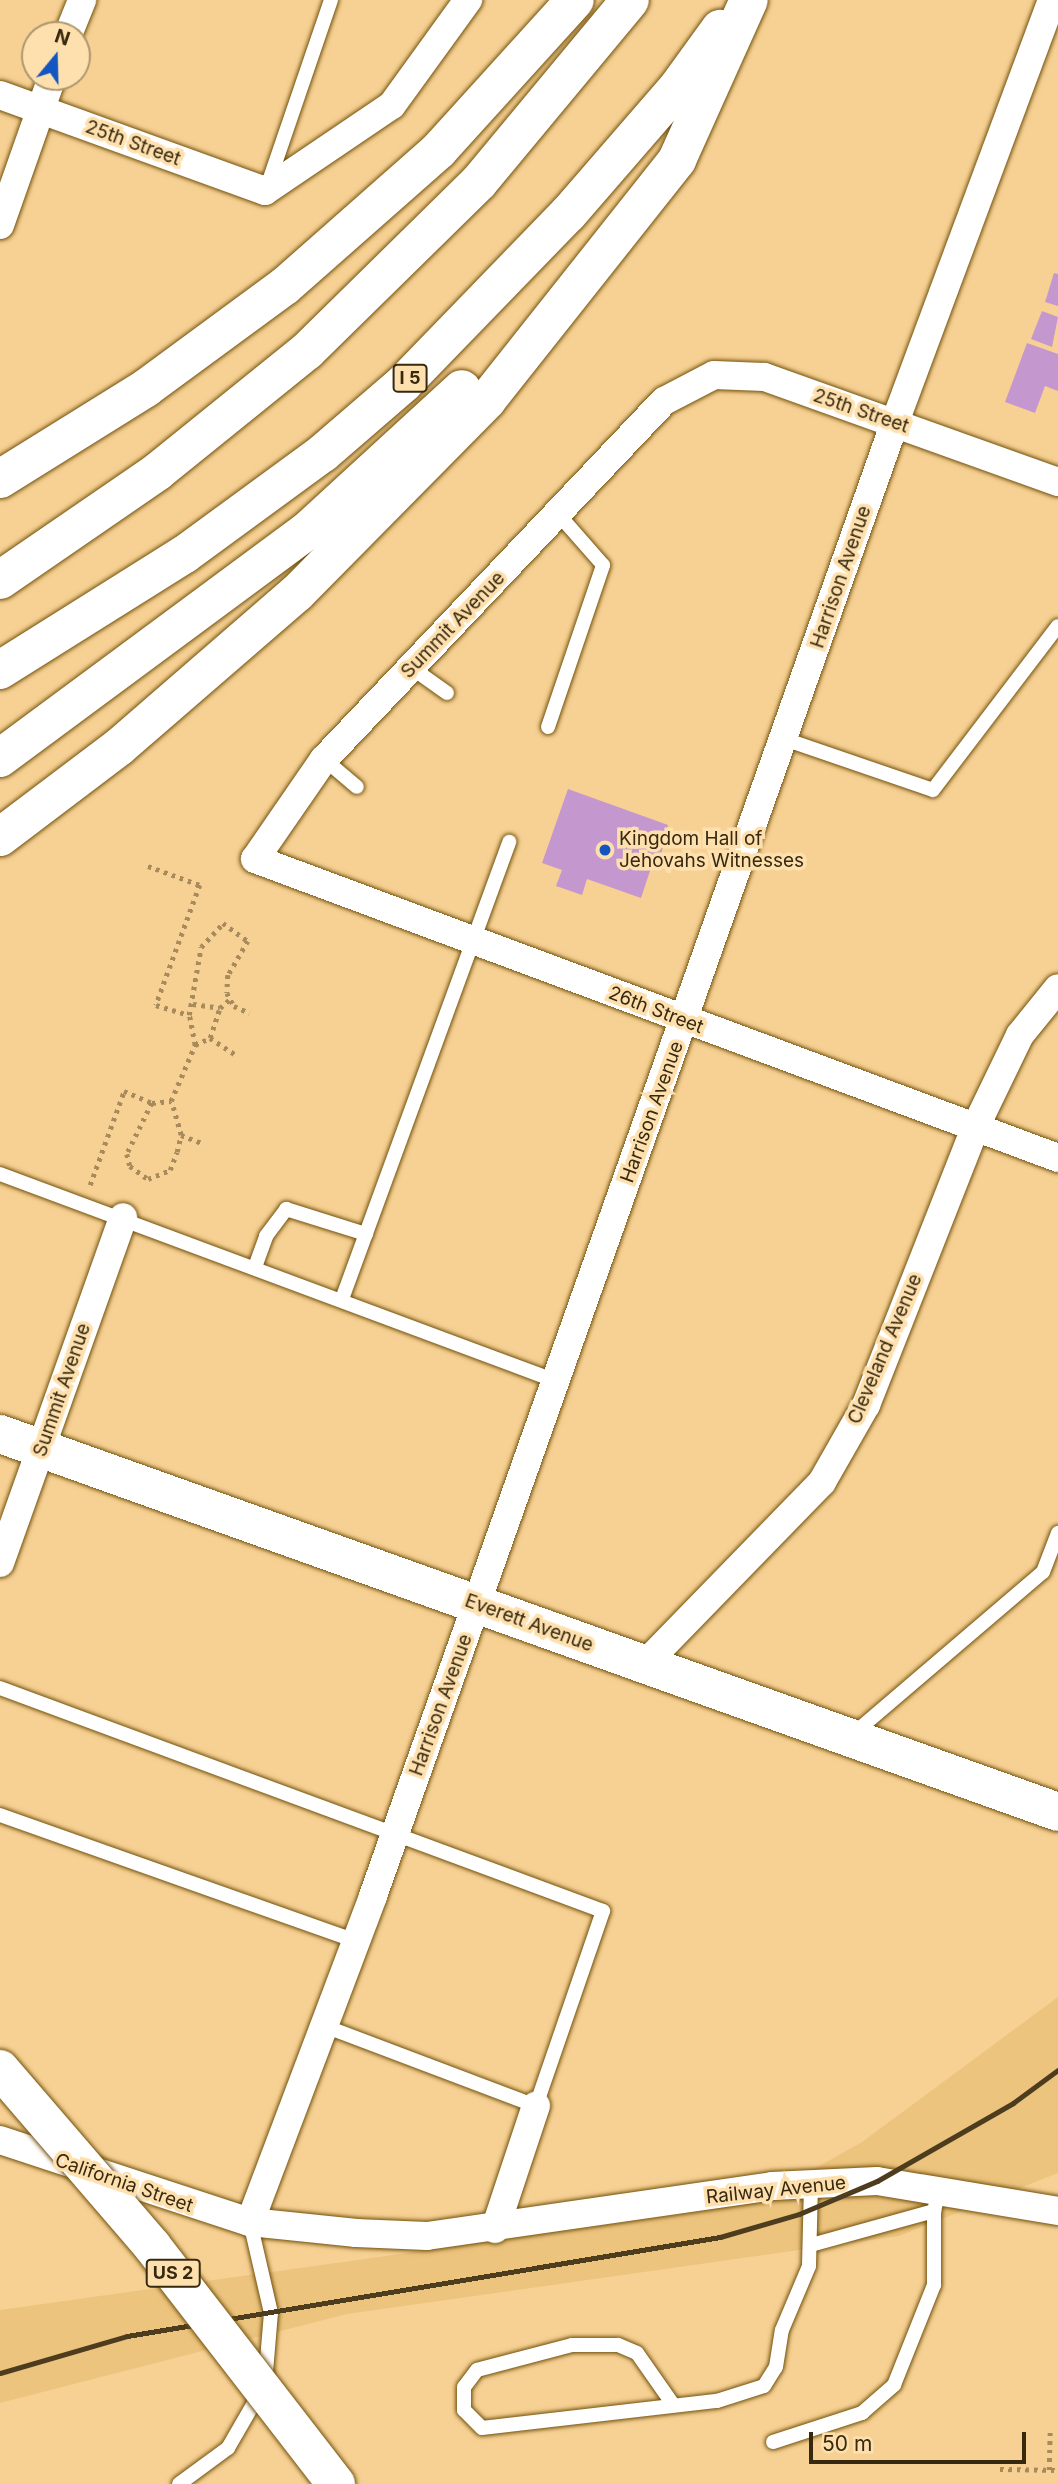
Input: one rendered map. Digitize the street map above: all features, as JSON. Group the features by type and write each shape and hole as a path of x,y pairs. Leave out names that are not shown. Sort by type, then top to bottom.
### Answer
{"main road":[{"path":"0,479 146,388 296,277 439,150 575,0"},
{"path":"0,580 157,472 307,351 479,182 630,0"},
{"name":"I 5","path":"0,670 185,554 323,453 404,383 568,214 678,87 741,0"},
{"path":"0,837 119,747 297,593 487,400 557,308 631,224 677,160 749,0"},
{"path":"0,758 307,531 557,308"},
{"name":"Everett Avenue","path":"0,1434 1058,1812"},
{"name":"US 2","path":"0,2069 152,2246 336,2484"}],"street":[{"path":"74,21 82,0"},
{"path":"265,191 392,105 468,0"},
{"name":"Harrison Avenue","path":"250,2222 396,1833 895,422 1052,0"},
{"path":"0,225 47,91"},
{"name":"25th Street","path":"0,95 265,191"},
{"name":"25th Street","path":"664,401 713,375 764,377 1058,482"},
{"name":"Summit Avenue","path":"255,859 324,760 559,515 664,401"},
{"name":"26th Street","path":"255,859 684,1021 1058,1158"},
{"name":"Cleveland Avenue","path":"644,1665 822,1482 866,1405 975,1128 1020,1035 1058,988"},
{"name":"Summit Avenue","path":"0,1563 123,1217"},
{"path":"495,2229 536,2106"},
{"name":"California Street","path":"0,2140 250,2222"},
{"name":"Railway Avenue","path":"250,2222 427,2236 811,2185 877,2181 937,2201 1055,2206"}],"lane":[{"path":"265,191 331,0"},
{"path":"548,727 603,565 559,515"},
{"path":"784,739 933,790 1058,626"},
{"path":"412,668 447,692"},
{"path":"324,760 357,787"},
{"path":"342,1299 475,942 509,842"},
{"path":"0,1174 255,1266 556,1381"},
{"path":"255,1266 267,1236 286,1209 366,1234"},
{"path":"848,1738 1042,1572 1058,1533"},
{"path":"0,1688 603,1911 536,2106 324,2026"},
{"path":"0,1815 356,1941"},
{"path":"673,2403 637,2353 618,2345 572,2345 477,2370 464,2387 464,2410 482,2428 673,2403 717,2401 764,2386 776,2367 782,2330 804,2287 811,2245 811,2185"},
{"path":"774,2442 862,2413 894,2385 934,2285 937,2201 811,2245"},
{"path":"179,2484 228,2448 265,2384 271,2313 250,2222"}],"path":[{"path":"148,866 200,885 156,1005 189,1015"},
{"path":"152,1102 129,1142 127,1154 135,1172 148,1179 170,1170 181,1135 171,1101 195,1045 189,1015 201,947 223,923 248,941 228,975 230,999"},
{"path":"195,1045 210,1038 220,1008 230,999"},
{"path":"230,999 250,1013"},
{"path":"193,1004 220,1008"},
{"path":"210,1038 235,1055"},
{"path":"84,1203 124,1091 152,1102 171,1101"},
{"path":"181,1135 202,1143"},
{"path":"1049,2470 1050,2430"},
{"path":"1000,2469 1058,2470"}],"shaded area":[{"path":"1058,1997 1058,2173 899,2236 347,2314 0,2403 0,2310 692,2213 775,2191 862,2142"}],"building":[{"path":"1054,273 1058,274 1058,306 1045,302"},
{"path":"1042,311 1058,317 1052,347 1031,339"},
{"path":"1027,343 1058,354 1058,391 1045,386 1035,413 1005,402"},
{"name":"Kingdom Hall of Jehovahs Witnesses","path":"568,789 668,825 658,867 652,865 641,898 587,879 582,895 556,886 562,870 542,863"}],"railway":[{"path":"0,2373 127,2336 720,2237 799,2214 877,2181 1013,2103 1058,2070"}],"place":[{"name":"Kingdom Hall of Jehovahs Witnesses","path":"605,850"}]}
